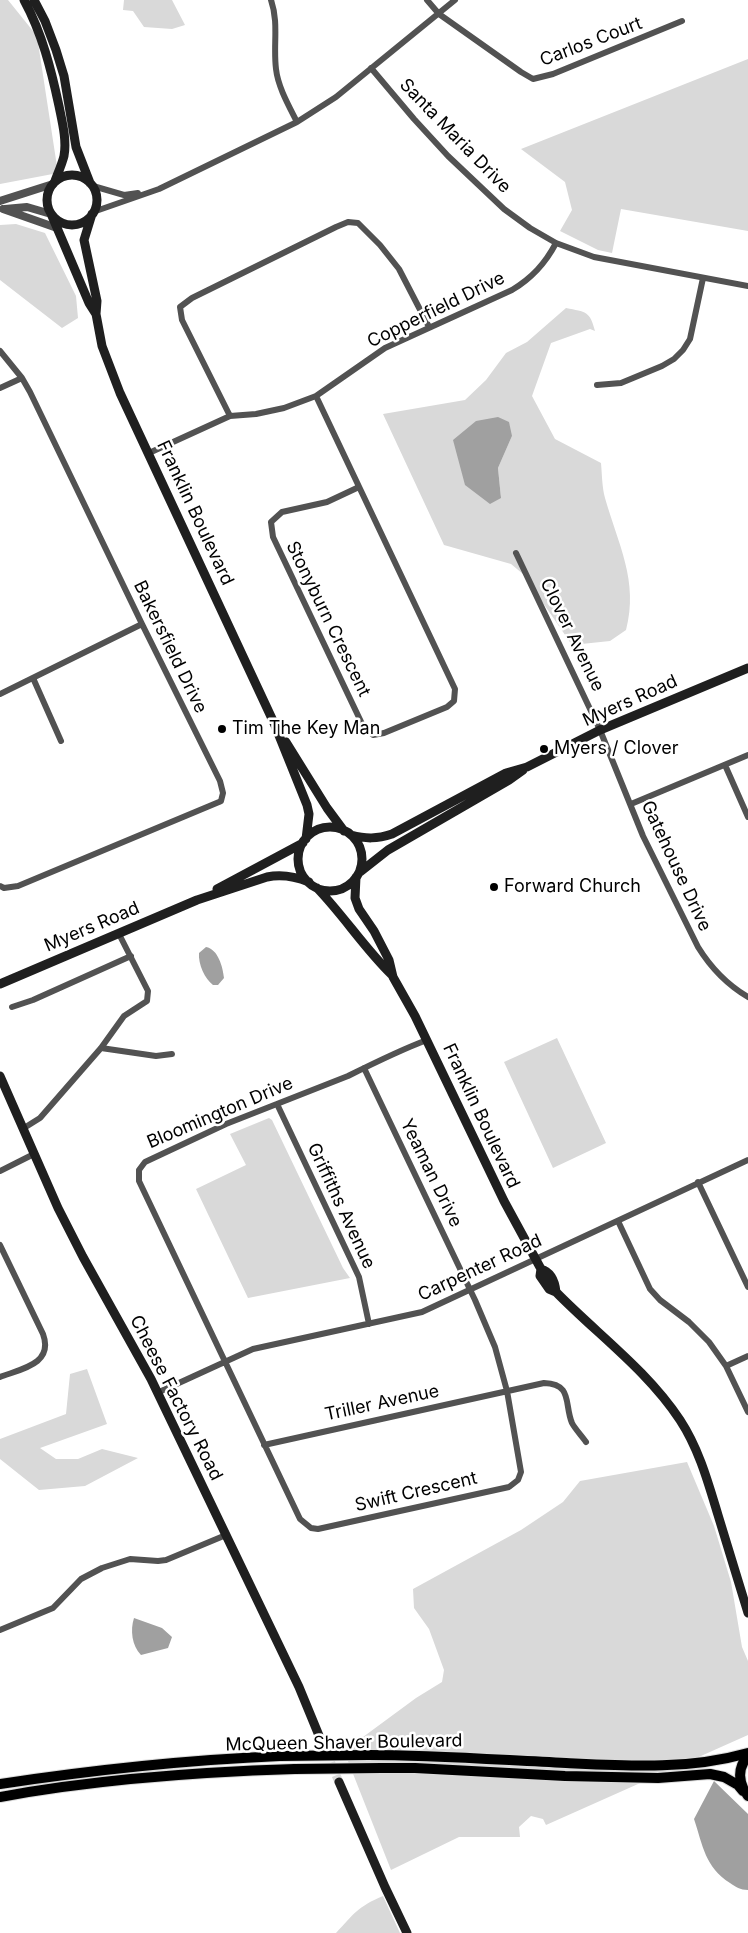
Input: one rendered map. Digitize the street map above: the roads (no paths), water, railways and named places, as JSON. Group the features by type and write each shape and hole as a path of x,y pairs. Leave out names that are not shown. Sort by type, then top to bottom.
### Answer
{"main road":[{"path":"24,0 44,45 52,71 65,145 64,156 54,183 48,193 47,200 51,214 57,220 72,224 86,220 92,213 96,199 76,147 64,76 56,50 45,21 34,0"},
{"path":"54,183 69,175 77,176 91,185"},
{"name":"Franklin Boulevard","path":"92,213 84,240 97,301 96,314 102,346 112,374 274,723 307,805 309,814 304,841"},
{"name":"Franklin Boulevard","path":"51,214 96,314"},
{"name":"Myers Road","path":"358,874 388,850 510,780 527,767 600,730 748,668"},
{"name":"Franklin Boulevard","path":"274,723 328,808 348,833"},
{"name":"Myers Road","path":"348,833 363,838 376,838 392,834 506,773 527,767"},
{"path":"324,828 334,828 348,833 357,842 361,852 362,862 358,874 348,885 339,890 328,891 317,888 303,876 298,860 304,841 314,832 324,828"},
{"name":"Myers Road","path":"0,984 197,900 304,841"},
{"name":"Franklin Boulevard","path":"358,874 355,898 389,960 393,976 427,1040 504,1201 541,1269 546,1271 556,1284 556,1292 648,1381 680,1420 691,1439 706,1476 748,1613"},
{"name":"Myers Road","path":"197,900 278,875 294,877 309,882"},
{"name":"Franklin Boulevard","path":"317,888 339,911 380,964 393,976"},
{"name":"Cheese Factory Road","path":"0,1076 76,1243 158,1393 299,1687 320,1738"},
{"path":"746,1794 740,1782 739,1774 748,1754"},
{"name":"McQueen Shaver Boulevard","path":"0,1784 70,1773 126,1767 280,1756 436,1756 658,1767 701,1763 748,1754"},
{"name":"McQueen Shaver Boulevard","path":"0,1797 133,1779 295,1769 381,1768 648,1778 710,1774 724,1777 738,1785 746,1794"},
{"path":"339,1782 407,1933"}],"street":[{"path":"270,0 276,22 276,71 297,122"},
{"path":"427,0 438,14"},
{"path":"92,213 159,189 297,122 336,97 455,0"},
{"name":"Carlos Court","path":"438,14 521,72 533,78 553,74 682,21"},
{"name":"Santa Maria Drive","path":"371,68 414,119 455,163 504,209 530,228 556,243 602,259 748,286"},
{"path":"0,200 54,183"},
{"path":"91,185 124,195 159,189"},
{"path":"2,210 27,207 51,214"},
{"path":"2,210 57,228"},
{"path":"230,416 182,320 180,307 192,298 336,227 348,222 358,223 380,245 399,269 429,327"},
{"name":"Copperfield Drive","path":"150,453 230,416 256,414 284,408 316,396 385,348 528,281 541,268 556,243"},
{"path":"597,386 621,383 662,366 684,350 690,339 703,278"},
{"name":"Bakersfield Drive","path":"0,351 22,378 220,782 223,793 221,801 18,886 4,888 0,886"},
{"path":"0,388 22,378"},
{"name":"Stonyburn Crescent","path":"316,396 454,689 454,702 447,707 384,733 373,734 364,728 273,537 271,522 282,512 327,502 358,487"},
{"name":"Clover Avenue","path":"516,553 600,730"},
{"path":"0,694 142,624"},
{"path":"33,678 61,741"},
{"name":"Gatehouse Drive","path":"600,730 643,836 698,947 708,964 720,977 748,997"},
{"path":"630,804 748,755"},
{"path":"725,765 748,817"},
{"path":"24,1128 40,1118 101,1048 124,1016 147,1001 148,991 119,934"},
{"path":"12,1007 33,1000 131,956"},
{"name":"Bloomington Drive","path":"224,1361 139,1181 139,1170 145,1162 226,1124 364,1068 427,1040"},
{"path":"101,1048 156,1056 172,1054"},
{"name":"Yeaman Drive","path":"364,1068 470,1291"},
{"name":"Griffiths Avenue","path":"277,1104 359,1277 369,1324"},
{"path":"0,1171 34,1154"},
{"name":"Carpenter Road","path":"158,1393 253,1349 422,1312 748,1160"},
{"path":"698,1182 748,1287"},
{"path":"618,1221 650,1289 660,1300 695,1327 709,1342 726,1366 748,1412"},
{"path":"0,1245 43,1334 46,1351 38,1361 0,1377"},
{"name":"Swift Crescent","path":"224,1361 300,1519 311,1528 318,1529 509,1486 518,1480 521,1472 507,1392 495,1347 470,1291"},
{"path":"726,1366 748,1356"},
{"name":"Triller Avenue","path":"264,1445 544,1383 558,1386 565,1392 572,1422 586,1442"},
{"path":"0,1630 53,1608 81,1579 102,1568 130,1559 158,1562 166,1560 226,1535"}],"tunnel":[{"path":"320,1738 339,1782"}],"place":[{"name":"Tim The Key Man","path":"222,729"},
{"name":"Myers / Clover","path":"544,749"},
{"name":"Forward Church","path":"494,887"}]}
